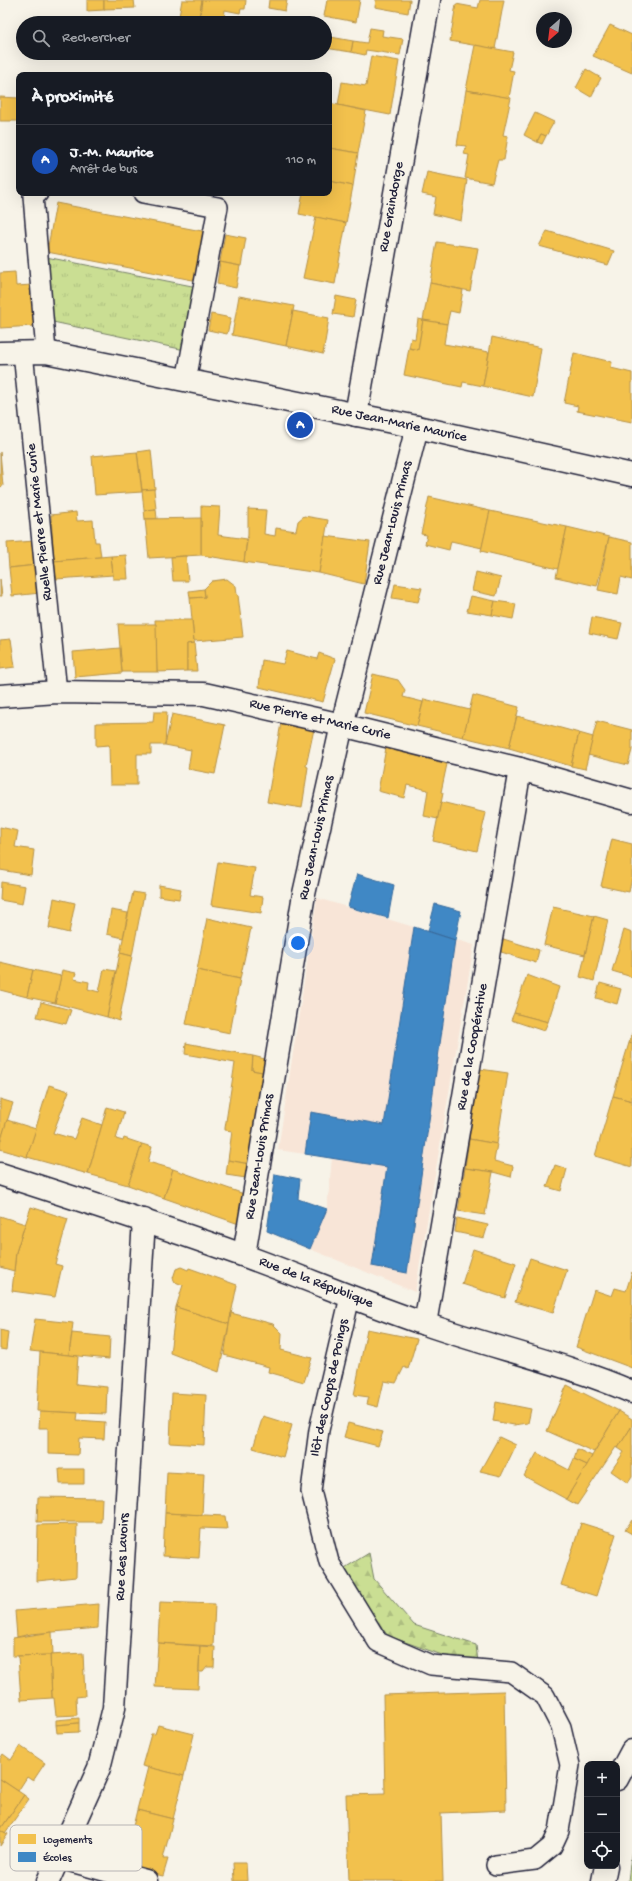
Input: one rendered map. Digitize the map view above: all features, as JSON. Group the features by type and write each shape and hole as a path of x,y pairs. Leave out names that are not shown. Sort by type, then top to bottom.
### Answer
{"street":[{"name":"Rue Graindorge","path":"356,414 429,0"},
{"name":"Rue Jean-Marie Maurice","path":"0,353 46,352 356,414 632,475"},
{"name":"Rue Jean-Louis Primas","path":"244,1255 304,894 342,725 417,427"},
{"name":"Rue Pierre et Marie Curie","path":"0,696 57,692 204,694 342,725 520,769 632,801"},
{"name":"Rue de la Coopérative","path":"425,1324 520,769"},
{"name":"Rue de la République","path":"0,1174 144,1220 244,1255 350,1297 425,1324 597,1377 632,1392"},
{"name":"Rue des Lavoirs","path":"73,1825 99,1768 114,1708 144,1220"},
{"path":"620,1773 632,1751"},
{"path":"603,1881 605,1869"},
{"name":"Rue des Lavoirs","path":"48,1881 52,1871"},
{"path":"109,1871 146,1881"}],"lane":[{"path":"33,196 46,352"},
{"path":"159,196 218,207 186,381"},
{"name":"Ruelle Pierre et Marie Curie","path":"23,352 57,692"},
{"name":"Ilôt des Coups de Poings","path":"350,1297 319,1430 311,1491 329,1562 378,1642 431,1665 511,1672 546,1696 563,1734 570,1765 558,1831 552,1846 535,1860 496,1865"}],"shaded area":[{"path":"317,898 474,945 415,1292 310,1249 327,1209 332,1158 278,1150"}],"green space":[{"path":"46,257 197,287 185,350 53,322"},
{"path":"369,1553 374,1579 414,1625 476,1645 478,1662 445,1656 388,1636 363,1602 343,1569"},
{"path":"632,1848 632,1881 628,1881"}],"building: Logements":[{"path":"87,0 104,0 104,10 87,11"},
{"path":"104,0 134,0 135,8 104,9"},
{"path":"182,0 202,0 199,16 179,16"},
{"path":"202,0 246,0 245,9 241,9 240,13 225,10 224,16 200,15"},
{"path":"269,0 287,0 285,11 268,8"},
{"path":"327,0 360,0 356,22 332,18 332,16 324,16"},
{"path":"376,0 410,0 408,13 375,7"},
{"path":"480,0 504,0 495,49 450,41 456,4 478,8"},
{"path":"610,25 632,35 632,73 593,56"},
{"path":"370,28 383,30 382,36 403,39 400,55 366,50 365,55 351,52 353,41 367,43"},
{"path":"332,37 353,41 351,52 332,49"},
{"path":"475,45 513,52 509,70 514,71 509,98 466,90"},
{"path":"371,56 399,61 390,115 338,105 342,82 366,86"},
{"path":"586,69 601,78 591,97 576,88"},
{"path":"466,90 511,98 503,135 508,136 504,160 498,160 492,183 465,178 469,155 464,154 466,146 457,145"},
{"path":"0,97 16,98 16,121 0,121"},
{"path":"332,104 366,111 358,153 332,149"},
{"path":"535,113 554,122 546,136 541,134 537,142 524,135"},
{"path":"541,134 546,136 542,144 537,142"},
{"path":"332,149 358,153 353,186 332,182"},
{"path":"427,172 467,180 461,221 433,214 436,197 422,194"},
{"path":"332,182 353,186 346,223 299,214 302,196 332,196"},
{"path":"56,203 207,232 198,281 47,252"},
{"path":"316,217 346,223 335,284 303,278"},
{"path":"547,231 614,251 608,265 539,246"},
{"path":"225,234 246,238 241,266 220,262"},
{"path":"437,242 478,248 470,291 430,283"},
{"path":"220,262 240,266 236,288 217,284"},
{"path":"15,272 16,286 32,285 35,326 0,328 0,273"},
{"path":"430,283 463,290 459,313 450,311 447,324 423,320"},
{"path":"239,296 294,306 286,346 232,335"},
{"path":"336,296 356,300 353,317 333,314"},
{"path":"293,311 329,318 323,354 286,346"},
{"path":"211,314 231,318 227,334 208,330"},
{"path":"418,319 423,320 418,350 409,348 411,338 415,339"},
{"path":"423,320 447,324 444,344 489,352 483,386 463,382 462,387 404,375 409,348 418,350"},
{"path":"492,337 541,348 533,397 483,386"},
{"path":"574,353 612,362 611,368 632,373 632,422 577,411 578,406 564,403"},
{"path":"151,450 155,489 142,490 137,452"},
{"path":"0,452 3,486 0,487"},
{"path":"137,452 142,492 95,495 92,456"},
{"path":"154,489 156,509 144,510 142,490"},
{"path":"429,497 490,511 482,548 451,541 449,550 425,544 427,535 421,534"},
{"path":"201,506 220,507 218,535 247,539 244,562 201,555"},
{"path":"156,509 157,519 145,519 144,510"},
{"path":"248,509 266,510 264,534 275,536 276,528 296,531 298,521 304,516 328,520 319,573 244,562 248,535"},
{"path":"490,511 567,527 558,569 481,551"},
{"path":"76,512 77,521 93,520 95,542 99,542 101,557 54,561 51,515"},
{"path":"201,518 201,555 149,558 145,519"},
{"path":"567,527 609,537 597,586 556,577"},
{"path":"325,536 370,542 364,584 319,573"},
{"path":"609,537 632,542 632,580 621,577 618,594 598,590"},
{"path":"35,541 37,565 9,568 7,543"},
{"path":"126,555 128,579 113,579 111,556"},
{"path":"111,556 113,575 56,579 54,561"},
{"path":"186,556 188,581 173,581 171,557"},
{"path":"37,565 40,593 12,596 9,568"},
{"path":"476,572 501,578 496,596 472,591"},
{"path":"0,579 2,596 0,596"},
{"path":"227,579 236,586 243,637 194,641 190,598 205,597 204,589 212,581"},
{"path":"395,584 422,588 418,602 392,598"},
{"path":"204,589 205,597 190,598 189,591"},
{"path":"471,596 495,601 492,615 467,611"},
{"path":"495,601 516,604 513,619 492,615"},
{"path":"592,617 622,623 618,639 589,633"},
{"path":"155,620 192,620 194,643 187,644 187,671 157,672"},
{"path":"118,624 156,624 157,672 122,672"},
{"path":"11,639 15,667 0,669 0,640"},
{"path":"194,643 197,671 187,671 187,644"},
{"path":"120,648 122,673 75,677 73,652"},
{"path":"287,651 317,659 319,653 335,659 323,702 259,687 262,660 283,664"},
{"path":"373,674 398,680 405,690 403,697 423,702 417,726 364,713"},
{"path":"473,695 519,707 509,748 463,737"},
{"path":"424,699 470,710 463,737 417,726"},
{"path":"154,712 167,712 165,745 151,745 151,754 137,754 137,785 110,785 109,745 96,746 96,723 153,722"},
{"path":"172,714 225,725 215,774 188,769 191,750 165,745"},
{"path":"517,716 579,733 571,766 509,748"},
{"path":"597,721 632,730 632,750 628,765 588,755"},
{"path":"281,723 314,729 306,766 308,767 302,808 267,802"},
{"path":"579,733 593,737 585,769 571,766"},
{"path":"386,748 447,764 441,792 443,793 438,819 424,816 428,790 407,785 404,798 378,791"},
{"path":"441,802 486,813 477,851 433,841"},
{"path":"0,827 18,831 15,847 34,850 31,875 0,870"},
{"path":"612,839 632,844 632,877 629,892 601,886"},
{"path":"218,862 255,868 250,895 263,897 261,913 211,905"},
{"path":"1,882 25,886 22,904 0,900"},
{"path":"159,885 181,889 179,899 159,896"},
{"path":"133,892 144,894 132,956 120,953"},
{"path":"54,898 75,903 69,933 49,928"},
{"path":"553,907 594,916 585,955 544,945"},
{"path":"111,910 128,913 123,938 107,934"},
{"path":"594,916 608,920 594,981 580,977"},
{"path":"207,918 251,928 240,979 197,970"},
{"path":"624,930 632,933 632,977 612,971"},
{"path":"500,938 539,950 536,963 498,951"},
{"path":"120,953 132,956 119,1021 107,1017"},
{"path":"0,962 33,970 27,997 0,990"},
{"path":"104,969 116,971 107,1017 55,1003 62,970 76,973 74,979 89,982 88,989 99,992"},
{"path":"33,970 61,976 55,1003 27,997"},
{"path":"197,970 240,979 230,1033 186,1024"},
{"path":"527,975 559,987 548,1022 514,1013"},
{"path":"600,983 621,989 617,1004 596,998"},
{"path":"41,1002 71,1010 66,1024 37,1017"},
{"path":"514,1013 548,1022 544,1031 511,1020"},
{"path":"632,1033 632,1044 629,1043"},
{"path":"186,1043 253,1056 252,1070 263,1072 249,1164 228,1160 232,1131 225,1130 225,1128 235,1063 185,1054"},
{"path":"629,1043 632,1044 632,1101 613,1096"},
{"path":"253,1056 265,1059 263,1072 252,1070"},
{"path":"480,1069 508,1073 497,1144 469,1139"},
{"path":"49,1085 69,1091 53,1133 74,1139 82,1118 102,1125 88,1174 27,1157"},
{"path":"613,1096 632,1101 632,1167 595,1156"},
{"path":"0,1099 13,1103 0,1143"},
{"path":"107,1107 124,1112 116,1139 123,1141 124,1138 142,1144 128,1185 88,1174"},
{"path":"7,1120 36,1129 27,1157 0,1149 0,1143"},
{"path":"469,1139 497,1144 494,1161 513,1166 511,1177 493,1172 465,1168"},
{"path":"142,1144 152,1147 148,1162 173,1169 164,1198 128,1185"},
{"path":"228,1160 249,1164 246,1178 226,1175"},
{"path":"555,1165 567,1169 561,1191 547,1187"},
{"path":"465,1168 493,1172 485,1215 458,1211"},
{"path":"173,1169 244,1194 239,1224 164,1198"},
{"path":"31,1207 68,1219 55,1264 62,1266 55,1297 12,1291 16,1252"},
{"path":"0,1216 25,1224 16,1252 14,1271 0,1267"},
{"path":"457,1218 488,1225 484,1238 455,1232"},
{"path":"473,1249 516,1263 505,1298 462,1284"},
{"path":"530,1258 567,1270 553,1313 515,1302"},
{"path":"181,1267 188,1270 189,1268 237,1285 229,1324 176,1307 183,1285 175,1282 173,1278 176,1269"},
{"path":"632,1272 632,1368 576,1347 594,1290 612,1296 615,1288 626,1291"},
{"path":"176,1307 229,1324 219,1372 170,1353"},
{"path":"231,1313 273,1324 282,1333 281,1350 312,1358 304,1382 268,1372 269,1367 224,1355"},
{"path":"35,1319 73,1323 69,1355 30,1351"},
{"path":"367,1329 417,1339 408,1369 404,1367 396,1383 384,1381 378,1407 367,1404 369,1397 354,1395"},
{"path":"0,1330 8,1332 6,1350 0,1349"},
{"path":"72,1333 110,1337 109,1359 69,1355"},
{"path":"40,1352 78,1356 76,1384 107,1387 106,1414 37,1411"},
{"path":"567,1385 619,1411 594,1452 547,1431"},
{"path":"172,1393 206,1395 204,1445 170,1443"},
{"path":"496,1402 531,1409 528,1423 514,1425 493,1421"},
{"path":"40,1411 78,1413 77,1420 105,1422 104,1439 79,1438 78,1455 48,1454 48,1428 39,1428"},
{"path":"619,1411 632,1419 632,1426 577,1505 566,1499"},
{"path":"263,1416 292,1425 283,1457 253,1448"},
{"path":"348,1423 383,1432 378,1446 344,1437"},
{"path":"632,1426 632,1477 628,1483 611,1471 624,1452 618,1448"},
{"path":"499,1437 516,1445 501,1476 480,1471"},
{"path":"577,1449 592,1456 587,1465 574,1459"},
{"path":"537,1453 569,1470 574,1459 587,1465 566,1499 524,1476"},
{"path":"59,1469 84,1469 84,1484 60,1484"},
{"path":"167,1472 204,1474 202,1515 165,1513"},
{"path":"38,1497 102,1498 101,1522 37,1522"},
{"path":"165,1513 225,1516 227,1529 201,1528 199,1558 163,1556"},
{"path":"632,1520 632,1534 625,1530"},
{"path":"581,1523 616,1534 596,1596 561,1585"},
{"path":"77,1524 76,1577 37,1581 38,1525"},
{"path":"160,1602 215,1604 213,1646 158,1643"},
{"path":"99,1604 98,1628 31,1634 17,1637 15,1611"},
{"path":"52,1632 53,1655 13,1656 13,1638"},
{"path":"158,1643 200,1646 198,1689 155,1687"},
{"path":"200,1646 215,1647 214,1667 207,1667 203,1672 199,1672"},
{"path":"83,1653 85,1696 76,1697 77,1715 56,1716 54,1698 52,1698 50,1655"},
{"path":"50,1655 52,1698 21,1700 18,1656"},
{"path":"504,1691 506,1810 441,1813 443,1881 349,1881 346,1795 385,1794 383,1695"},
{"path":"79,1718 79,1723 56,1725 56,1720"},
{"path":"79,1723 79,1732 57,1733 56,1725"},
{"path":"158,1725 194,1734 184,1776 142,1766 151,1734 155,1734"},
{"path":"20,1746 45,1763 33,1781 27,1777 18,1791 0,1779 0,1759 3,1754 11,1760"},
{"path":"148,1767 184,1776 173,1819 137,1810"},
{"path":"0,1779 24,1795 0,1830"},
{"path":"24,1795 29,1799 5,1833 0,1830"},
{"path":"137,1810 173,1819 163,1859 168,1859 163,1876 140,1871 142,1871 142,1825 133,1825"},
{"path":"0,1830 8,1834 0,1846"},
{"path":"233,1863 246,1863 247,1881 234,1881"}],"building: Écoles":[{"path":"357,874 394,885 388,918 348,907"},
{"path":"435,904 461,911 455,940 428,931"},
{"path":"414,927 455,940 407,1273 372,1266 387,1167 305,1154 311,1112 384,1125"},
{"path":"275,1174 300,1179 298,1199 327,1209 310,1249 267,1231"}],"place":[{"name":"J.-M. Maurice","path":"300,425"}]}
